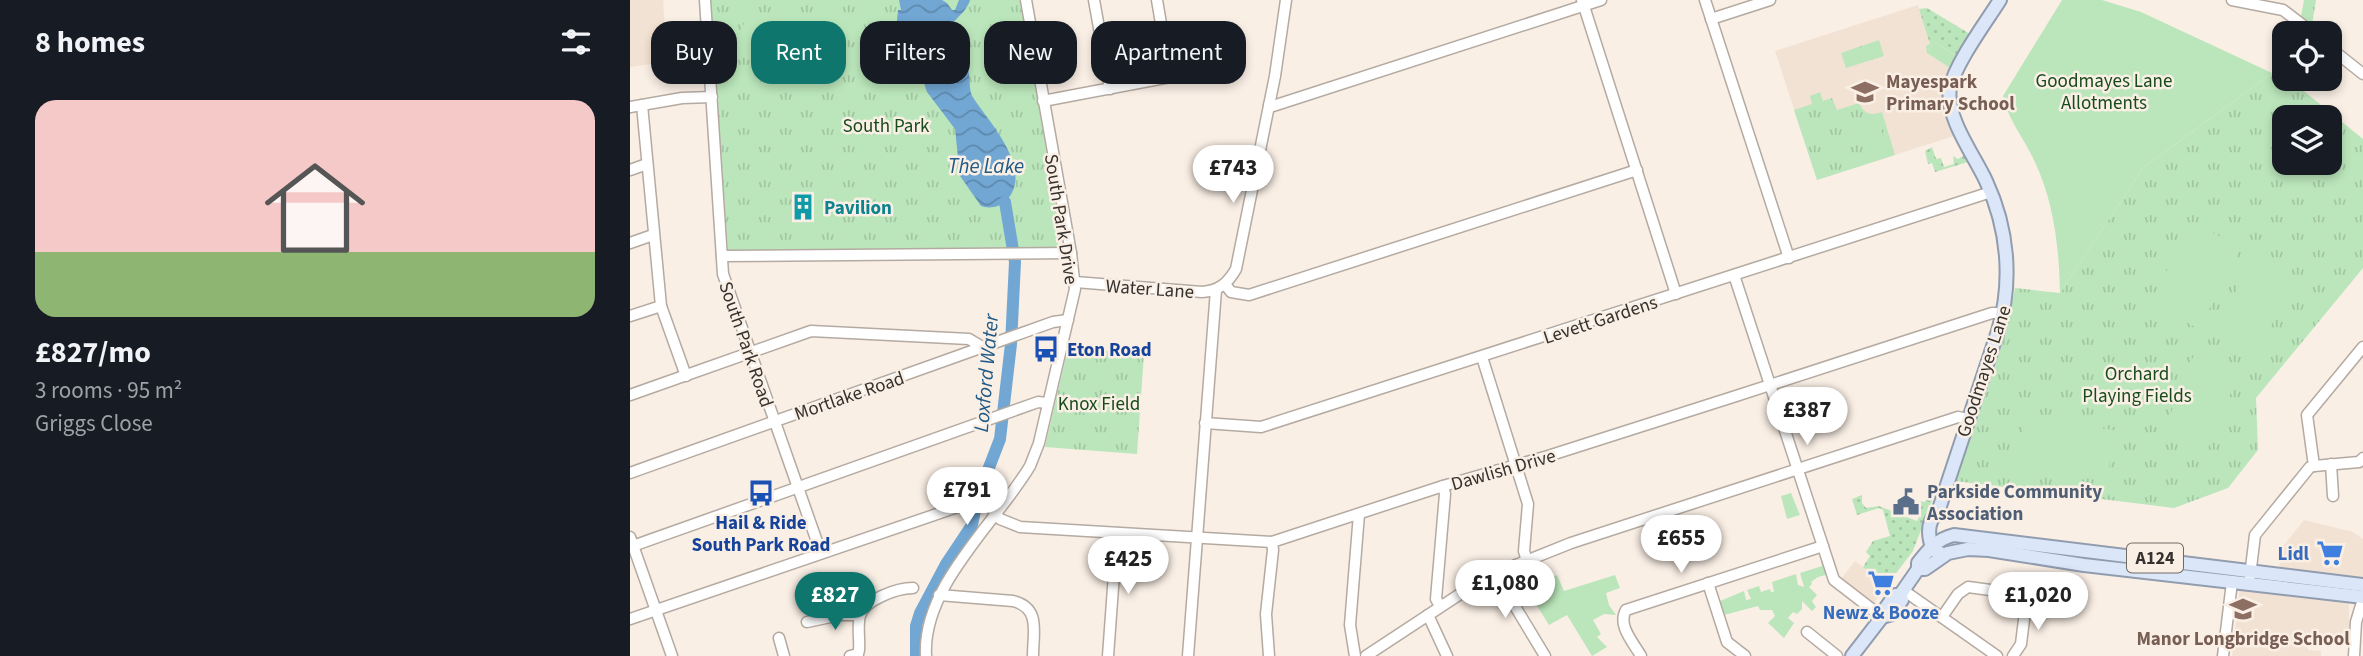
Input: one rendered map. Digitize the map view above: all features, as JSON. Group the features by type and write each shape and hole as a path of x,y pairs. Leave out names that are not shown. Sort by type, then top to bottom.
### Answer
{"main road":[{"name":"Goodmayes Lane","path":"1931,546 1929,528 1933,515 1938,512 2004,313 2007,295 2007,261 2000,222 1991,192 1953,115 1949,97 1955,74 2000,0"},
{"path":"1931,546 1936,552 1945,553 1948,537 1938,512"},
{"name":"A124","path":"1852,656 1882,617 1885,608 1918,569 1918,563 1931,546 1958,535 2053,546 2362,594"},
{"path":"2052,560 2053,546"},
{"name":"A124","path":"1918,569 1925,569 1945,553 1968,549 2232,582 2250,577"}],"street":[{"name":"South Park Road","path":"705,0 725,284 821,553"},
{"name":"South Park Drive","path":"926,656 929,620 939,595 1030,466 1039,443 1075,282 1026,0"},
{"path":"1094,0 1110,89"},
{"path":"1043,101 1170,77 1157,0"},
{"path":"1188,656 1205,423 1221,287 1236,269 1269,105 1286,0"},
{"path":"1269,105 1286,102 1583,3 1601,0"},
{"path":"1705,0 1789,258"},
{"path":"1711,19 1770,0"},
{"path":"2232,0 2259,3 2288,13 2298,21"},
{"path":"1583,3 1676,294"},
{"path":"2342,57 2363,74"},
{"path":"630,107 682,98 712,97"},
{"path":"642,105 661,306 686,376"},
{"path":"630,170 648,164"},
{"name":"Water Lane","path":"1075,282 1202,292 1221,287 1249,295 1637,170"},
{"name":"Levett Gardens","path":"1205,423 1261,427 1991,192"},
{"path":"630,243 653,235"},
{"path":"722,256 1071,253"},
{"path":"1734,275 1836,582 1882,617"},
{"path":"630,316 661,306"},
{"name":"Dawlish Drive","path":"821,553 977,502 990,506 1000,519 1020,527 1272,542 1992,313 2004,313"},
{"name":"Mortlake Road","path":"630,473 1053,322 1068,320"},
{"path":"630,395 811,331 969,339 984,348"},
{"path":"2314,466 2307,415 2363,347"},
{"path":"1482,357 1528,504 1524,551 1527,561"},
{"path":"672,656 631,543 1038,402 1047,403"},
{"path":"1366,656 1486,577 1571,543 1958,417 1968,419"},
{"path":"2250,577 2255,535 2310,467 2359,462 2363,458"},
{"path":"2331,464 2333,496"},
{"path":"1440,607 1436,599 1445,494 1443,486"},
{"path":"1355,656 1350,625 1359,514"},
{"path":"1108,656 1117,533"},
{"path":"1269,656 1266,614 1272,542"},
{"path":"1642,656 1622,624 1626,610 1823,546"},
{"path":"630,619 821,553"},
{"path":"1516,565 1519,576 1516,608 1545,656"},
{"path":"2223,656 2232,582"},
{"path":"1708,583 1727,642 1745,656"},
{"path":"1941,617 1958,594 1968,587 2079,601"},
{"path":"807,622 840,615 860,615 885,594 897,589 913,588"},
{"path":"1901,592 1997,656"},
{"path":"2354,656 2356,622 2353,608 2362,594"},
{"path":"939,595 1024,603 1031,610 1033,619 1033,656"},
{"path":"2013,656 2021,644 2027,595"},
{"path":"850,656 858,654 859,650 860,615"},
{"path":"1427,615 1447,656"},
{"path":"1807,632 1837,656"},
{"path":"779,638 785,656"}],"shaded area":[{"path":"630,0 663,0 664,21 651,21 651,64 630,67"},
{"name":"Mayespark Primary School","path":"1918,5 1930,44 1927,53 1950,68 1942,96 1945,115 1954,136 1817,180 1775,51"},
{"path":"2304,520 2353,532 2363,539 2363,579 2279,570 2281,549"},
{"path":"1855,561 1887,585 1873,605 1841,579"},
{"path":"2240,586 2349,600 2349,638 2309,633 2308,650 2321,651 2321,656 2232,656"}],"green space":[{"name":"South Park","path":"710,0 1020,0 1024,21 984,21 984,84 1035,84 1062,239 1055,249 728,250 716,84 737,84 737,21 712,21"},
{"name":"Goodmayes Lane Allotments","path":"2062,0 2102,0 2141,12 2272,73 2143,168 2060,293 2057,242 2051,208 2041,176 2008,112 2003,96"},
{"path":"2304,0 2316,0 2313,21 2307,21 2301,16"},
{"path":"1927,8 1970,34 1957,56 1934,42 1927,53 1926,46 1930,44 1919,9"},
{"path":"747,17 756,21 751,21 751,61 737,55 737,39"},
{"path":"1879,40 1884,56 1846,68 1841,53"},
{"path":"1934,42 1957,56 1950,68 1927,53"},
{"name":"Orchard Playing Fields","path":"2272,73 2272,91 2304,91 2321,105 2272,105 2272,175 2342,175 2342,122 2363,139 2363,268 2256,398 2258,450 2228,488 2174,508 1955,481 2006,333 2015,288 2060,293 2143,168"},
{"path":"1820,92 1823,101 1832,98 1837,110 1859,103 1868,113 1882,112 1895,155 1817,180 1794,110 1812,104 1810,96"},
{"path":"1877,116 1887,150 1870,155 1860,121"},
{"path":"1932,147 1936,159 1941,158 1944,167 1954,164 1953,156 1958,159 1965,155 1968,162 1935,172 1932,163 1928,164 1925,151"},
{"path":"2192,222 2241,248 2199,329 2150,303"},
{"path":"2254,258 2295,280 2254,358 2213,336"},
{"name":"Knox Field","path":"1068,348 1144,354 1137,454 1045,447"},
{"path":"2195,352 2240,370 2206,453 2162,435"},
{"path":"2025,418 2114,430 2107,481 2018,469"},
{"path":"1937,488 1913,551 1887,585 1863,567 1870,556 1866,552 1873,541 1890,536 1883,510 1879,508 1857,515 1852,499 1862,495 1862,503 1866,508 1879,506 1917,521 1921,513 1917,511 1920,501 1925,502 1931,489"},
{"path":"1791,493 1800,515 1787,519 1781,496"},
{"path":"1821,558 1826,575 1818,577 1809,587 1817,595 1812,601 1816,607 1812,611 1802,601 1802,609 1797,614 1793,612 1788,618 1794,623 1784,638 1768,623 1775,616 1772,610 1760,610 1758,606 1724,615 1720,601 1744,591 1746,600 1751,599 1747,590 1759,586 1761,592 1770,589 1774,592 1772,582 1796,574 1798,585 1804,587 1800,573 1822,566"},
{"path":"1548,573 1550,578 1557,575 1564,591 1615,575 1620,588 1606,593 1609,605 1616,615 1604,614 1593,620 1601,634 1597,637 1607,647 1592,656 1567,615 1549,625 1534,601 1551,595 1543,575"}],"water":[{"name":"The Lake","path":"899,0 942,0 955,10 959,0 970,0 954,21 897,21 898,10 901,10"},
{"name":"The Lake","path":"924,84 970,84 972,95 999,134 1013,162 1014,189 1001,205 981,206 960,176 955,129 927,92"}],"waterway":[{"name":"Loxford Water","path":"916,656 916,626 920,613 946,564 972,525 978,496 1000,439 1011,344 1015,262 1005,202"}],"place":[{"name":"Mayespark Primary School","path":"1865,92"},
{"name":"Pavilion","path":"803,207"},
{"name":"Eton Road","path":"1046,349"},
{"name":"Hail & Ride South Park Road","path":"761,493"},
{"name":"Parkside Community Association","path":"1906,502"},
{"name":"Lidl","path":"2330,553"},
{"name":"Newz & Booze","path":"1881,583"},
{"name":"Manor Longbridge School","path":"2243,609"}]}
